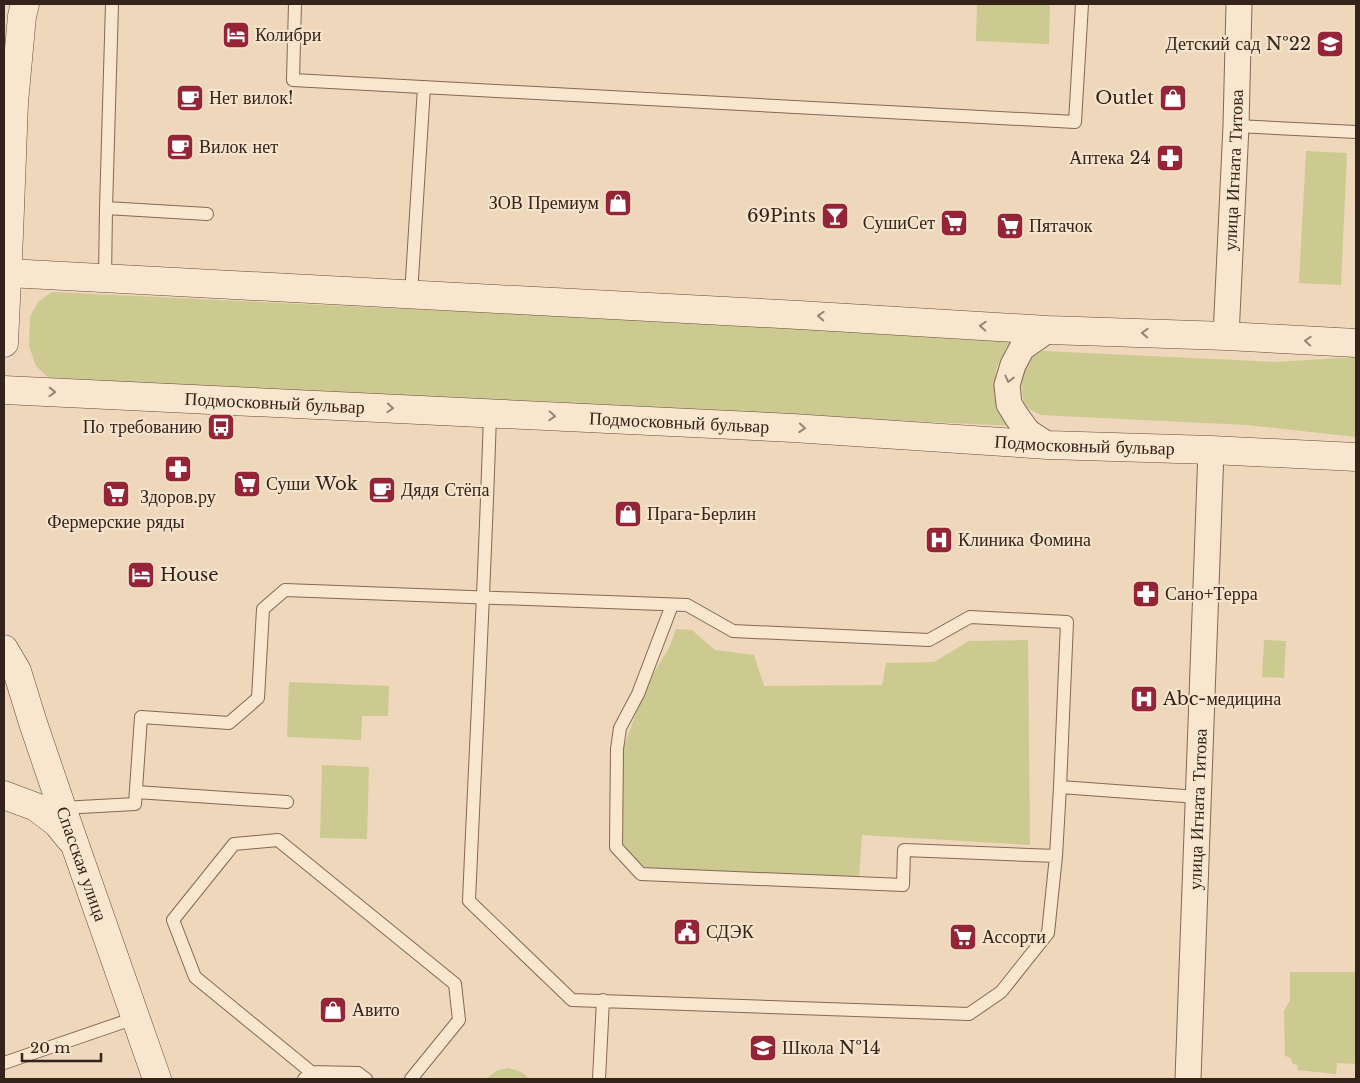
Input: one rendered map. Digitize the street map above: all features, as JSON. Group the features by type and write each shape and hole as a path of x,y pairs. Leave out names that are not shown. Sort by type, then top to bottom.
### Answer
{"street":[{"path":"4,343 14,103 10,77 25,4"},
{"name":"улица Игната Титова","path":"1226,336 1236,126 1239,4"},
{"path":"8,274 799,315 1048,330 1226,336 1356,343"},
{"path":"1048,330 1022,348 1013,366 1007,385 1009,404 1016,417 1028,432 1048,445"},
{"name":"Подмосковный бульвар","path":"4,390 793,428 1048,445 1356,457"},
{"name":"улица Игната Титова","path":"1188,1079 1211,450"},
{"name":"Спасская улица","path":"4,649 17,671 75,846 157,1079"},
{"path":"4,794 36,807 57,823 75,846"}],"lane":[{"path":"106,279 106,208 112,4"},
{"path":"295,4 293,80 1075,122 1082,4"},
{"path":"411,295 424,87"},
{"path":"1236,126 1356,132"},
{"path":"106,208 207,214"},
{"path":"62,808 135,804 141,717 229,723 258,698 263,609 285,590 484,597 687,606 733,631 929,640 970,617 1067,622 1056,856 1048,933 1001,992 969,1014 572,1000 470,902 484,597 490,414"},
{"path":"672,605 638,694 620,728 617,749 616,847 641,874 903,885 904,850 1056,856"},
{"path":"1060,787 1198,797"},
{"path":"136,792 287,802"},
{"path":"366,1079 358,1073 308,1076 195,977 173,920 234,844 278,840 455,984 459,1020 411,1079"},
{"path":"599,1079 603,1000"},
{"path":"4,1063 135,1018"}],"shaded area":[{"path":"977,4 1050,4 1049,44 976,41"},
{"path":"1306,151 1347,153 1341,285 1299,283"},
{"path":"52,292 1017,338 1008,346 996,369 994,395 997,404 1014,426 51,380 36,366 29,346 30,317 38,302"},
{"path":"1043,351 1276,362 1356,357 1356,437 1246,425 1041,415 1025,407 1022,381 1029,356"},
{"path":"676,629 692,630 715,650 754,655 764,686 882,685 886,663 934,662 969,641 1028,640 1030,845 862,835 859,877 645,868 621,843 623,749 653,674 669,648"},
{"path":"1264,640 1286,641 1284,678 1262,677"},
{"path":"289,682 389,686 388,716 362,716 361,740 287,737"},
{"path":"322,765 369,767 367,839 320,838"},
{"path":"1290,972 1356,972 1356,1064 1337,1063 1336,1074 1297,1070 1298,1066 1292,1063 1291,1058 1285,1056 1284,1011 1290,1000"},
{"path":"507,1068 522,1073 529,1079 486,1079 496,1071"}],"place":[{"name":"Колибри","path":"236,35"},
{"name":"Детский сад №22","path":"1330,44"},
{"name":"Нет вилок!","path":"190,98"},
{"name":"Outlet","path":"1173,98"},
{"name":"Вилок нет","path":"180,147"},
{"name":"Аптека 24","path":"1170,158"},
{"name":"ЗОВ Премиум","path":"618,203"},
{"name":"69Pints","path":"835,216"},
{"name":"СушиСет","path":"954,223"},
{"name":"Пятачок","path":"1010,226"},
{"name":"По требованию","path":"221,427"},
{"name":"Здоров.ру","path":"178,469"},
{"name":"Суши Wok","path":"247,484"},
{"name":"Дядя Стёпа","path":"382,490"},
{"name":"Фермерские ряды","path":"116,494"},
{"name":"Прага-Берлин","path":"628,514"},
{"name":"Клиника Фомина","path":"939,540"},
{"name":"House","path":"141,575"},
{"name":"Сано+Терра","path":"1146,594"},
{"name":"Abc-медицина","path":"1144,699"},
{"name":"СДЭК","path":"687,932"},
{"name":"Ассорти","path":"963,937"},
{"name":"Авито","path":"333,1010"},
{"name":"Школа №14","path":"763,1048"}]}
